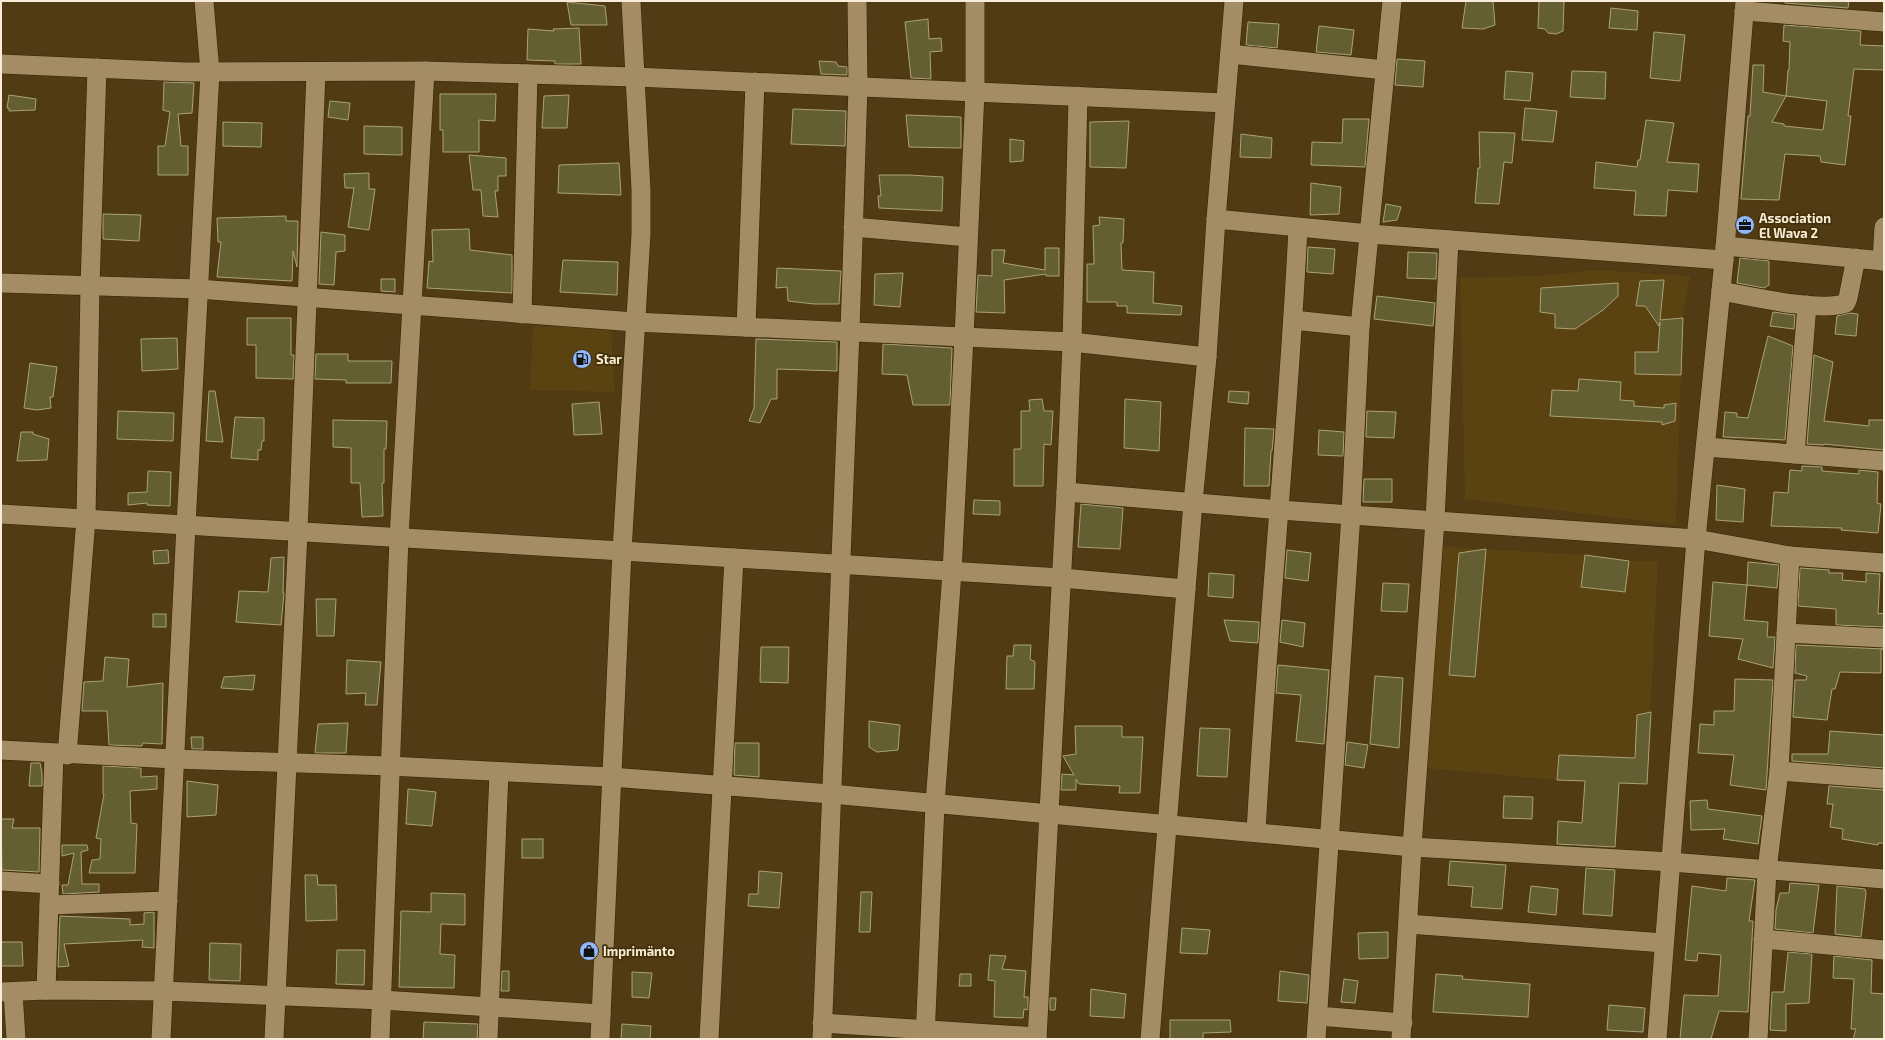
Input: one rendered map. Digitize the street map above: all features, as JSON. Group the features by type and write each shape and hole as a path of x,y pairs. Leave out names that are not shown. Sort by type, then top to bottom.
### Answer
{"street":[{"path":"161,1039 210,72 204,1"},
{"path":"600,1039 622,551 641,212 631,1"},
{"path":"857,1 858,87 850,331 822,1031 1037,1038 1066,492 1072,342 1078,96"},
{"path":"926,1035 935,804 952,572 964,337 975,92 975,1"},
{"path":"1150,1039 1193,502 1207,357 1216,219 1234,1"},
{"path":"1316,1039 1351,514 1360,327 1392,1"},
{"path":"1657,1039 1696,540 1725,253 1744,6 1884,22"},
{"path":"1230,54 1385,70"},
{"path":"1,64 210,72 425,71 635,77 1225,103"},
{"path":"46,990 50,884 60,754 86,519 90,286 97,68"},
{"path":"380,1039 389,766 399,538 425,71"},
{"path":"274,1039 298,532 316,72"},
{"path":"522,314 528,74"},
{"path":"746,327 755,82"},
{"path":"1216,219 1298,228 1449,240 1856,258 1883,261 1884,227"},
{"path":"853,227 968,237"},
{"path":"1256,832 1262,722 1280,510 1298,228"},
{"path":"1318,1016 1402,1031 1412,847 1435,520 1449,240"},
{"path":"1721,291 1807,305 1825,306 1846,303 1856,258"},
{"path":"1,283 198,289 636,322 1072,342 1207,357"},
{"path":"1795,454 1807,305"},
{"path":"1293,320 1360,327"},
{"path":"1706,447 1884,461"},
{"path":"1066,492 1280,510 1696,540 1790,556 1884,563"},
{"path":"1,514 1062,578 1186,589"},
{"path":"1758,1039 1767,870 1779,771 1790,556"},
{"path":"709,1039 734,558"},
{"path":"1786,633 1884,638"},
{"path":"1,750 174,760 389,766 611,777 831,794 1048,815 1329,838 1412,847 1671,862 1884,879"},
{"path":"1779,771 1884,779"},
{"path":"488,1039 499,772"},
{"path":"1,881 50,884"},
{"path":"49,905 168,901"},
{"path":"1408,924 1664,943"},
{"path":"1763,938 1884,950"},
{"path":"16,1039 7,992 46,990 163,991 275,997 382,1000 601,1014"}],"shaded area":[{"path":"1598,270 1690,276 1683,318 1676,525 1465,499 1460,278 1536,276"},
{"path":"533,326 611,327 615,392 530,390"},
{"path":"1435,546 1585,555 1629,561 1658,561 1647,784 1557,780 1427,768"}],"building":[{"path":"1466,1 1493,1 1495,25 1483,29 1462,28"},
{"path":"1539,1 1564,1 1563,31 1556,34 1548,33 1545,29 1538,28"},
{"path":"1785,1 1849,1 1848,8 1785,3"},
{"path":"567,2 605,6 607,25 571,25"},
{"path":"1611,8 1638,11 1637,30 1609,28"},
{"path":"928,19 929,39 941,38 942,51 930,52 931,79 911,78 905,22"},
{"path":"1248,22 1279,24 1277,48 1246,45"},
{"path":"1784,25 1861,31 1860,45 1884,46 1884,70 1854,69 1848,116 1851,116 1845,165 1821,162 1820,156 1785,154 1779,200 1741,199 1748,116 1750,116 1753,65 1764,65 1763,92 1786,96 1790,42 1783,41","holes":["1786,96 1827,101 1823,130 1784,126 1784,124 1772,122"]},
{"path":"1319,26 1354,30 1351,55 1316,52"},
{"path":"579,28 581,64 555,64 555,61 527,60 528,29 554,31 553,29"},
{"path":"1654,32 1685,35 1680,81 1650,78"},
{"path":"1397,59 1425,61 1423,87 1395,85"},
{"path":"819,61 836,62 838,66 847,67 847,75 821,74"},
{"path":"1506,71 1533,73 1530,101 1504,99"},
{"path":"1572,71 1606,72 1605,99 1570,97"},
{"path":"164,82 194,83 192,113 178,114 181,146 188,146 188,175 158,175 158,146 165,146 170,112 163,110"},
{"path":"440,94 496,94 495,121 479,120 479,152 443,152 443,130 440,130"},
{"path":"9,95 36,99 35,110 9,111 9,108 7,108"},
{"path":"569,95 567,128 542,128 544,96"},
{"path":"330,101 350,103 348,120 328,117"},
{"path":"1525,108 1557,111 1553,142 1522,140"},
{"path":"793,109 846,111 845,146 791,144"},
{"path":"906,115 961,117 961,148 909,147"},
{"path":"1343,119 1369,119 1365,167 1311,165 1312,142 1342,143"},
{"path":"1646,120 1674,123 1667,162 1699,164 1697,192 1668,190 1666,216 1634,215 1636,191 1594,188 1596,162 1637,167 1638,160 1640,160"},
{"path":"1129,121 1126,168 1090,167 1090,122"},
{"path":"223,122 262,123 261,147 223,146"},
{"path":"364,126 402,127 402,155 364,154"},
{"path":"1479,132 1515,133 1512,163 1504,162 1499,204 1475,203 1478,168 1480,168"},
{"path":"1241,134 1272,138 1271,158 1240,157"},
{"path":"1010,139 1024,141 1023,161 1010,162"},
{"path":"469,155 506,158 506,176 498,176 498,191 495,191 498,217 483,216 481,190 473,190"},
{"path":"619,163 621,195 558,193 559,165"},
{"path":"369,173 369,189 375,189 369,230 348,227 354,188 345,188 344,174"},
{"path":"879,175 943,177 942,211 879,208 878,196 881,196"},
{"path":"1311,183 1341,187 1339,214 1310,215"},
{"path":"1386,204 1401,207 1397,220 1383,222"},
{"path":"103,214 141,215 139,241 103,239"},
{"path":"286,216 286,221 298,221 297,267 293,251 292,281 217,277 221,242 218,242 217,218"},
{"path":"1099,217 1124,219 1123,243 1121,243 1122,270 1154,272 1153,303 1182,306 1181,315 1127,313 1127,306 1117,306 1117,302 1087,302 1087,264 1094,264 1093,226 1100,225"},
{"path":"469,229 470,250 512,255 512,293 427,288 429,261 433,262 432,230"},
{"path":"321,232 345,235 345,251 336,252 334,285 319,284"},
{"path":"1308,247 1335,249 1333,274 1307,272"},
{"path":"1045,248 1059,248 1059,276 1046,276 1046,274 1004,280 1005,313 976,312 978,275 992,276 992,250 1005,250 1003,263 1045,270"},
{"path":"1408,252 1437,253 1436,279 1407,278"},
{"path":"1740,258 1769,261 1769,285 1764,288 1737,283"},
{"path":"563,260 618,262 617,295 560,292"},
{"path":"777,268 841,271 839,304 814,304 788,301 787,287 776,288"},
{"path":"903,273 900,307 874,305 875,274"},
{"path":"381,279 395,279 395,292 381,291"},
{"path":"1664,280 1660,320 1683,318 1681,375 1635,374 1635,352 1658,352 1660,322 1659,326 1645,306 1636,306 1640,281"},
{"path":"1618,283 1618,296 1603,310 1575,329 1555,328 1555,314 1540,312 1541,288"},
{"path":"1377,296 1435,303 1433,326 1374,319"},
{"path":"1773,312 1795,315 1794,329 1770,326"},
{"path":"1850,313 1858,314 1856,336 1835,334 1837,316"},
{"path":"247,318 291,318 291,355 294,355 293,379 256,378 256,345 247,345"},
{"path":"1768,336 1793,346 1785,440 1723,437 1725,412 1737,413 1737,417 1748,418"},
{"path":"177,338 178,369 142,371 141,339"},
{"path":"756,339 837,342 837,371 777,369 777,399 771,399 760,423 749,421 754,408"},
{"path":"883,344 952,348 950,405 913,405 907,375 882,374"},
{"path":"316,354 348,354 348,361 392,361 391,383 346,383 346,380 315,379"},
{"path":"1814,355 1833,362 1824,421 1869,426 1869,420 1884,420 1884,450 1824,444 1807,444"},
{"path":"30,363 57,367 53,397 50,397 51,408 37,410 24,408"},
{"path":"1579,379 1621,382 1620,400 1634,401 1634,406 1664,408 1664,405 1676,403 1675,421 1662,425 1662,422 1550,416 1552,390 1578,391"},
{"path":"209,391 215,391 223,442 206,441"},
{"path":"1229,391 1249,392 1248,404 1228,402"},
{"path":"1042,399 1044,411 1053,411 1051,445 1044,444 1043,486 1014,486 1014,449 1021,449 1021,411 1030,411 1029,400"},
{"path":"1125,399 1161,402 1159,451 1124,448"},
{"path":"599,402 602,434 574,435 572,404"},
{"path":"118,411 174,413 173,441 117,439"},
{"path":"1367,411 1396,412 1394,438 1366,437"},
{"path":"235,417 264,418 264,441 262,441 261,450 258,450 258,460 231,458"},
{"path":"333,420 387,421 386,449 384,449 384,483 382,483 383,516 362,517 360,483 351,483 351,448 333,447"},
{"path":"1245,428 1274,429 1269,486 1244,486"},
{"path":"1319,430 1344,432 1343,456 1318,455"},
{"path":"21,432 33,432 33,434 49,439 47,460 17,461"},
{"path":"1802,466 1822,467 1822,471 1859,474 1859,470 1878,472 1877,503 1881,504 1878,533 1841,530 1842,528 1771,526 1774,492 1788,493 1790,470 1802,471"},
{"path":"148,471 171,472 170,506 147,505 147,503 128,505 128,493 147,492"},
{"path":"1364,479 1392,479 1392,502 1363,502"},
{"path":"1717,485 1745,489 1743,522 1716,520"},
{"path":"974,500 1000,501 1000,515 973,514"},
{"path":"1081,504 1123,508 1120,549 1078,547"},
{"path":"1486,549 1475,677 1449,675 1459,553"},
{"path":"168,550 169,563 154,564 153,551"},
{"path":"1287,550 1311,553 1308,581 1285,578"},
{"path":"1585,555 1629,561 1625,592 1581,587"},
{"path":"284,557 284,593 281,625 236,622 239,591 268,592 271,558"},
{"path":"1748,562 1779,565 1777,588 1747,585"},
{"path":"1800,568 1829,570 1829,573 1843,573 1842,580 1866,582 1866,573 1880,574 1878,614 1884,613 1884,627 1836,625 1836,609 1798,606"},
{"path":"1209,573 1234,575 1233,598 1208,596"},
{"path":"1713,582 1747,585 1744,620 1768,622 1767,637 1775,637 1773,668 1738,659 1743,639 1709,636"},
{"path":"1383,583 1409,584 1407,612 1381,611"},
{"path":"316,599 336,599 334,636 317,636"},
{"path":"153,614 166,614 166,627 153,627"},
{"path":"1224,620 1259,622 1258,643 1230,641"},
{"path":"1282,620 1305,623 1303,647 1280,642"},
{"path":"1014,645 1031,645 1030,659 1035,662 1034,689 1006,689 1007,656 1013,656"},
{"path":"1796,645 1884,649 1881,649 1881,673 1840,672 1835,689 1832,689 1827,720 1793,717 1795,680 1806,680 1807,676 1795,673"},
{"path":"761,647 789,647 788,683 760,682"},
{"path":"105,657 129,659 127,687 163,683 162,744 143,743 142,746 109,745 107,711 82,711 84,682 103,681"},
{"path":"347,660 381,662 377,705 365,705 366,693 346,694"},
{"path":"1278,665 1329,670 1324,744 1296,741 1301,695 1276,693"},
{"path":"255,675 253,690 221,688 224,677"},
{"path":"1375,676 1403,678 1399,748 1370,744"},
{"path":"1735,679 1773,680 1766,790 1730,785 1734,755 1698,753 1700,724 1714,725 1714,711 1734,711"},
{"path":"1651,712 1647,784 1619,783 1615,847 1557,844 1558,821 1582,823 1585,781 1557,780 1559,755 1635,758 1637,715"},
{"path":"869,721 900,725 898,750 877,752 869,747"},
{"path":"348,723 346,753 315,753 318,724"},
{"path":"1075,726 1122,726 1122,737 1143,737 1140,793 1119,793 1120,786 1079,784 1076,779 1076,790 1061,790 1062,774 1074,775 1063,756 1076,754"},
{"path":"1200,728 1230,729 1227,777 1197,776"},
{"path":"1830,731 1884,735 1884,768 1792,761 1792,754 1828,754"},
{"path":"191,737 203,737 203,749 192,749"},
{"path":"1347,742 1368,745 1364,768 1345,765"},
{"path":"735,743 759,743 759,777 734,775"},
{"path":"31,763 40,763 42,786 29,786"},
{"path":"103,766 141,768 141,777 157,776 157,789 130,791 131,823 137,824 135,873 89,873 92,860 100,859 101,839 96,838 104,794"},
{"path":"187,781 218,785 216,815 187,817"},
{"path":"1829,786 1884,790 1884,843 1878,843 1878,845 1842,839 1843,829 1830,827 1833,804 1827,804"},
{"path":"408,789 436,792 432,826 406,824"},
{"path":"1504,796 1533,797 1532,819 1503,818"},
{"path":"1707,800 1708,809 1762,816 1758,844 1723,839 1725,829 1691,830 1690,801"},
{"path":"1,819 14,819 12,828 40,828 39,872 2,870"},
{"path":"522,839 543,839 543,858 522,858"},
{"path":"62,845 87,845 88,850 81,852 82,884 99,884 99,892 63,894 62,885 68,885 74,853 62,856"},
{"path":"1450,861 1506,865 1502,909 1471,907 1473,887 1448,885"},
{"path":"1586,868 1615,870 1612,916 1583,914"},
{"path":"759,871 782,873 779,908 748,906 749,894 758,894"},
{"path":"305,875 317,875 318,885 336,885 337,920 306,921"},
{"path":"1727,878 1755,880 1749,921 1753,921 1748,1012 1719,1011 1711,1039 1680,1039 1684,995 1718,996 1721,955 1698,953 1697,961 1685,960 1692,886 1726,891"},
{"path":"1790,883 1819,885 1813,933 1775,929 1776,910 1780,893 1789,893"},
{"path":"1531,886 1558,889 1556,915 1528,912"},
{"path":"1837,886 1865,889 1866,893 1861,937 1835,934"},
{"path":"861,892 872,892 870,932 859,932"},
{"path":"431,893 465,894 465,925 441,924 440,954 455,955 454,988 399,987 401,911 431,912"},
{"path":"154,912 154,948 142,947 143,940 64,944 69,966 58,967 60,916 130,919 130,925 144,924 144,913"},
{"path":"1182,928 1210,930 1207,954 1180,953"},
{"path":"1388,932 1388,958 1359,959 1358,933"},
{"path":"1,942 22,942 23,966 1,966"},
{"path":"210,943 241,944 240,981 209,980"},
{"path":"337,950 365,950 364,985 336,984"},
{"path":"1788,952 1812,954 1809,1003 1786,1004 1786,1031 1770,1030 1772,992 1784,992"},
{"path":"990,955 1006,956 1002,969 1026,971 1024,997 1028,997 1028,1010 1024,1009 1023,1018 994,1017 995,981 988,980"},
{"path":"1834,956 1872,960 1871,993 1884,994 1884,1039 1853,1039 1856,1029 1851,1029 1854,979 1833,978"},
{"path":"502,971 509,971 509,991 501,991"},
{"path":"1280,971 1309,975 1307,1003 1278,1001"},
{"path":"632,972 652,973 649,998 632,997"},
{"path":"960,974 971,974 971,986 959,986"},
{"path":"1436,974 1463,976 1462,979 1530,984 1528,1017 1433,1012"},
{"path":"1344,979 1358,981 1355,1003 1341,1002"},
{"path":"1091,989 1126,994 1124,1018 1090,1016"},
{"path":"1050,998 1056,998 1055,1010 1050,1010"},
{"path":"1609,1005 1645,1008 1643,1032 1607,1030"},
{"path":"1170,1020 1230,1020 1231,1032 1203,1033 1203,1039 1170,1039"},
{"path":"424,1022 478,1024 477,1039 423,1039"},
{"path":"622,1024 651,1026 650,1039 621,1039"}],"place":[{"name":"Association El Wava 2","path":"1745,225"},
{"name":"Star","path":"582,359"},
{"name":"Imprimänto","path":"589,951"}]}
